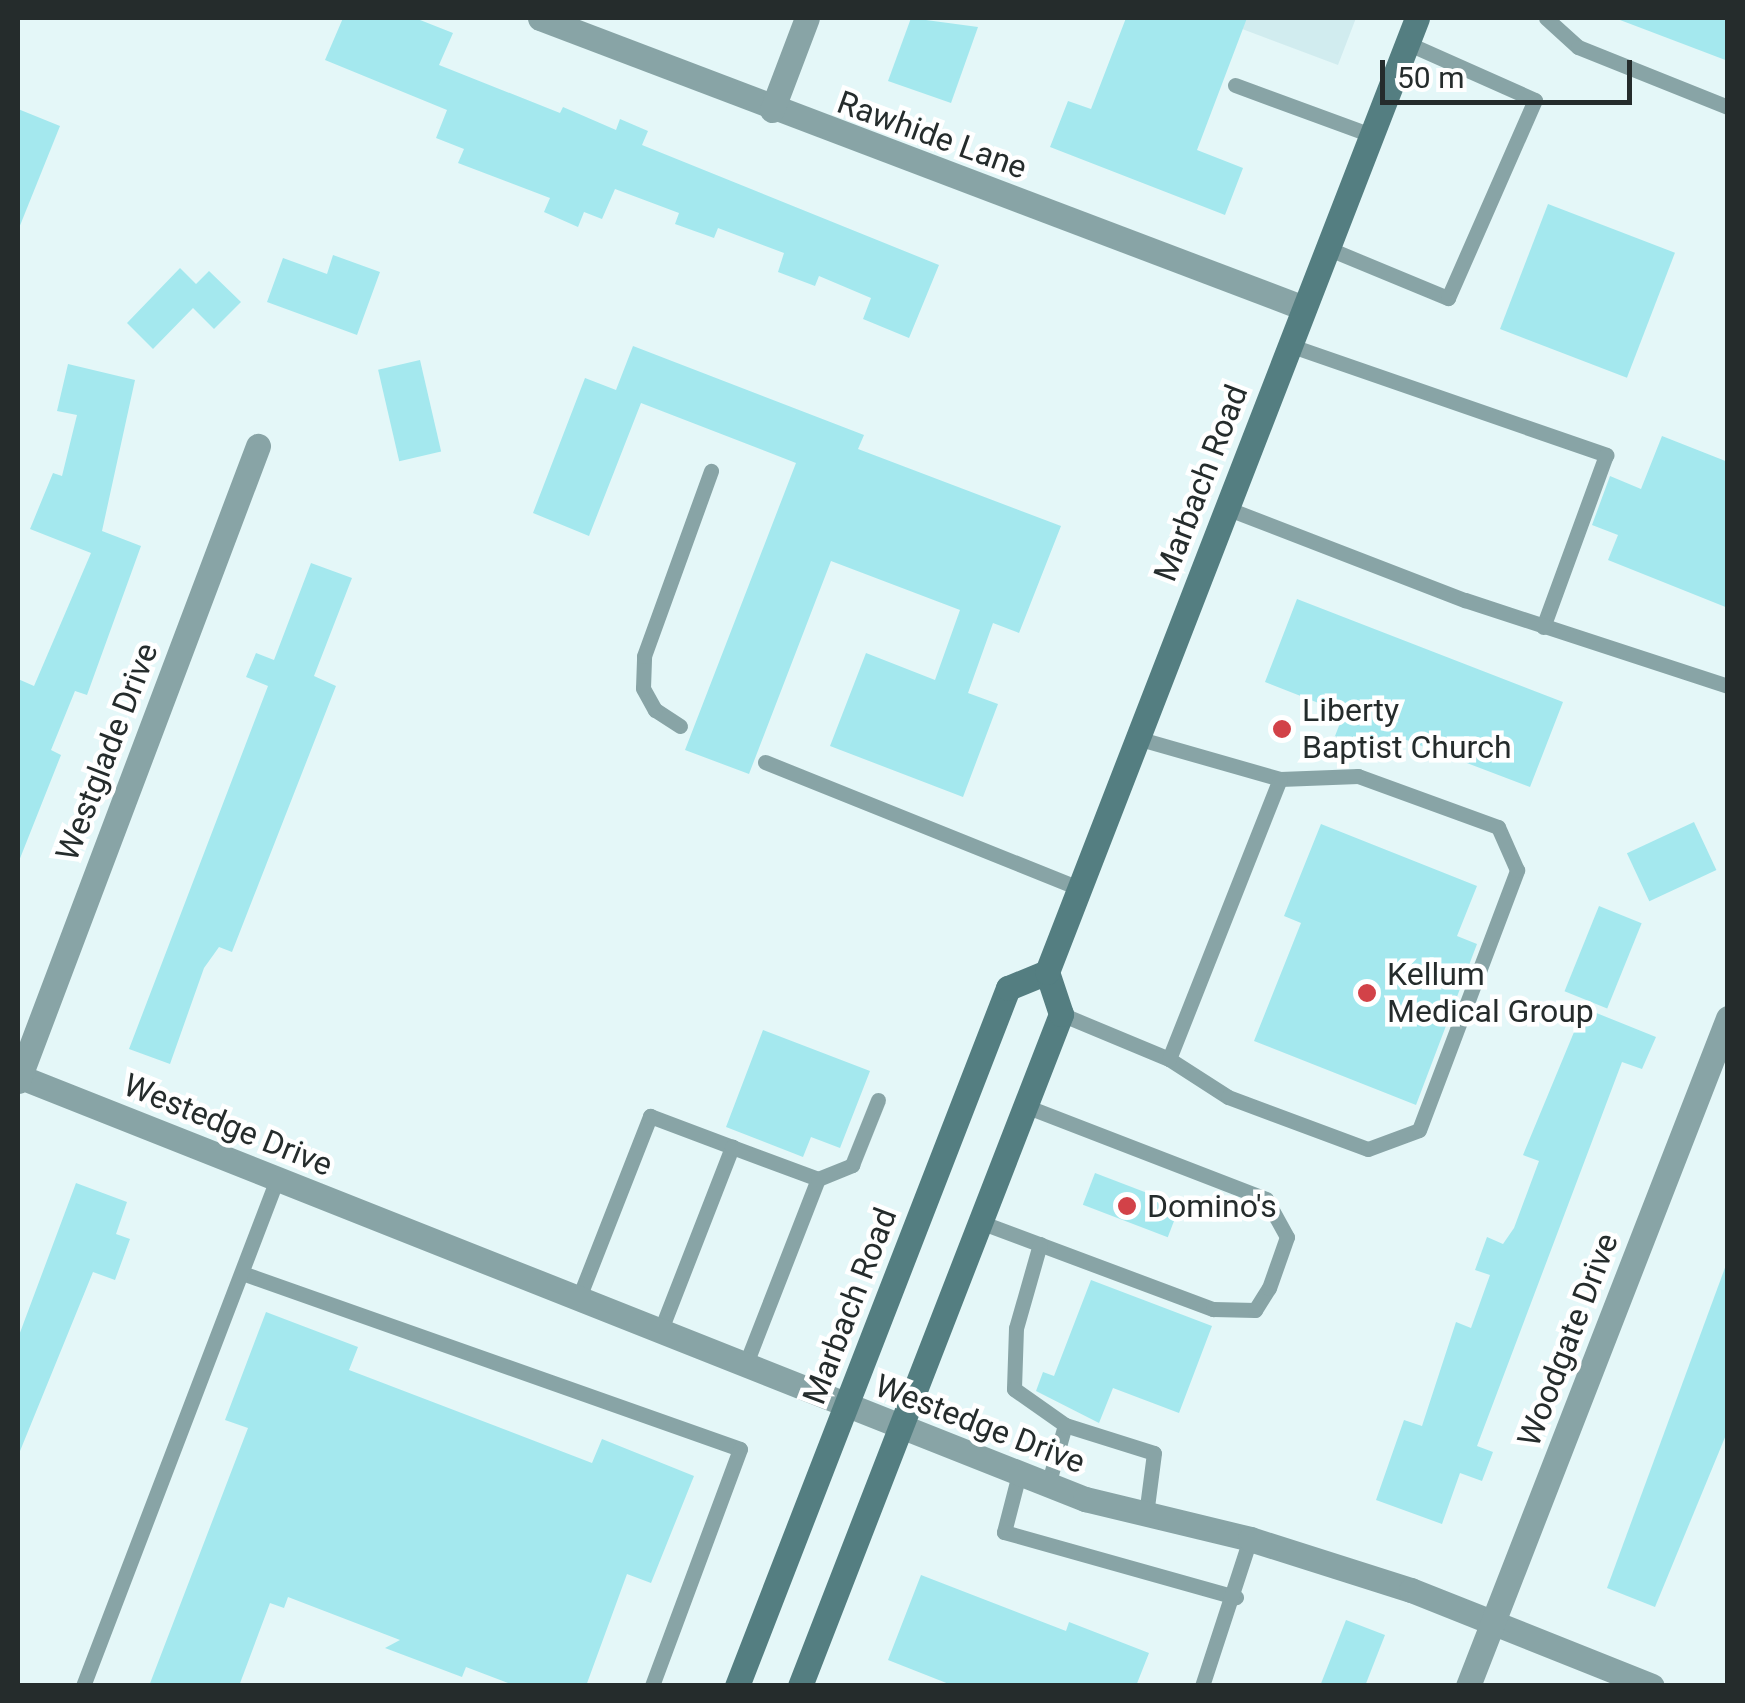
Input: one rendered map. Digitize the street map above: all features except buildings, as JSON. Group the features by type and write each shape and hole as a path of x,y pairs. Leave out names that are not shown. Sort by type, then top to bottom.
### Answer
{"main road":[{"name":"Marbach Road","path":"736,1686 1008,988 1046,972 1416,18"},
{"path":"800,1686 1061,1014 1046,972"}],"street":[{"name":"Rawhide Lane","path":"540,18 772,110 1304,308"},
{"path":"772,110 807,18"},
{"name":"Westglade Drive","path":"18,1078 258,446"},
{"name":"Woodgate Drive","path":"1468,1686 1728,1018"},
{"name":"Westedge Drive","path":"18,1078 1048,1485 1146,1516 1250,1539 1492,1624 1652,1686"}],"lane":[{"path":"1546,18 1578,47 1728,106"},
{"path":"1327,248 1448,298 1536,100 1406,44"},
{"path":"1234,86 1371,135"},
{"path":"1290,345 1606,454 1542,627"},
{"path":"680,726 656,710 644,688 644,656 711,470"},
{"path":"1226,508 1542,627 1728,686"},
{"path":"1061,1014 1169,1058 1228,1098 1368,1149 1419,1130 1517,870 1498,827 1358,776 1280,779 1137,738"},
{"path":"766,762 1079,888"},
{"path":"1169,1058 1280,779"},
{"path":"578,1300 650,1116 818,1179 852,1165 878,1100"},
{"path":"980,1222 1213,1309 1255,1310 1269,1288 1287,1237 1266,1199 1025,1106"},
{"path":"660,1332 732,1147"},
{"path":"83,1686 276,1179"},
{"path":"745,1366 818,1179"},
{"path":"1040,1244 1016,1328 1014,1388 1065,1425 1154,1454 1146,1516"},
{"path":"242,1272 740,1449 652,1686"},
{"path":"1048,1485 1065,1425"},
{"path":"1019,1474 1004,1532 1236,1598"},
{"path":"1202,1686 1236,1598 1250,1539"}],"shaded area":[{"path":"1213,18 1356,18 1338,65"}],"place":[{"name":"Liberty Baptist Church","path":"1282,729"},
{"name":"Kellum Medical Group","path":"1367,993"},
{"name":"Domino's","path":"1127,1206"}]}
